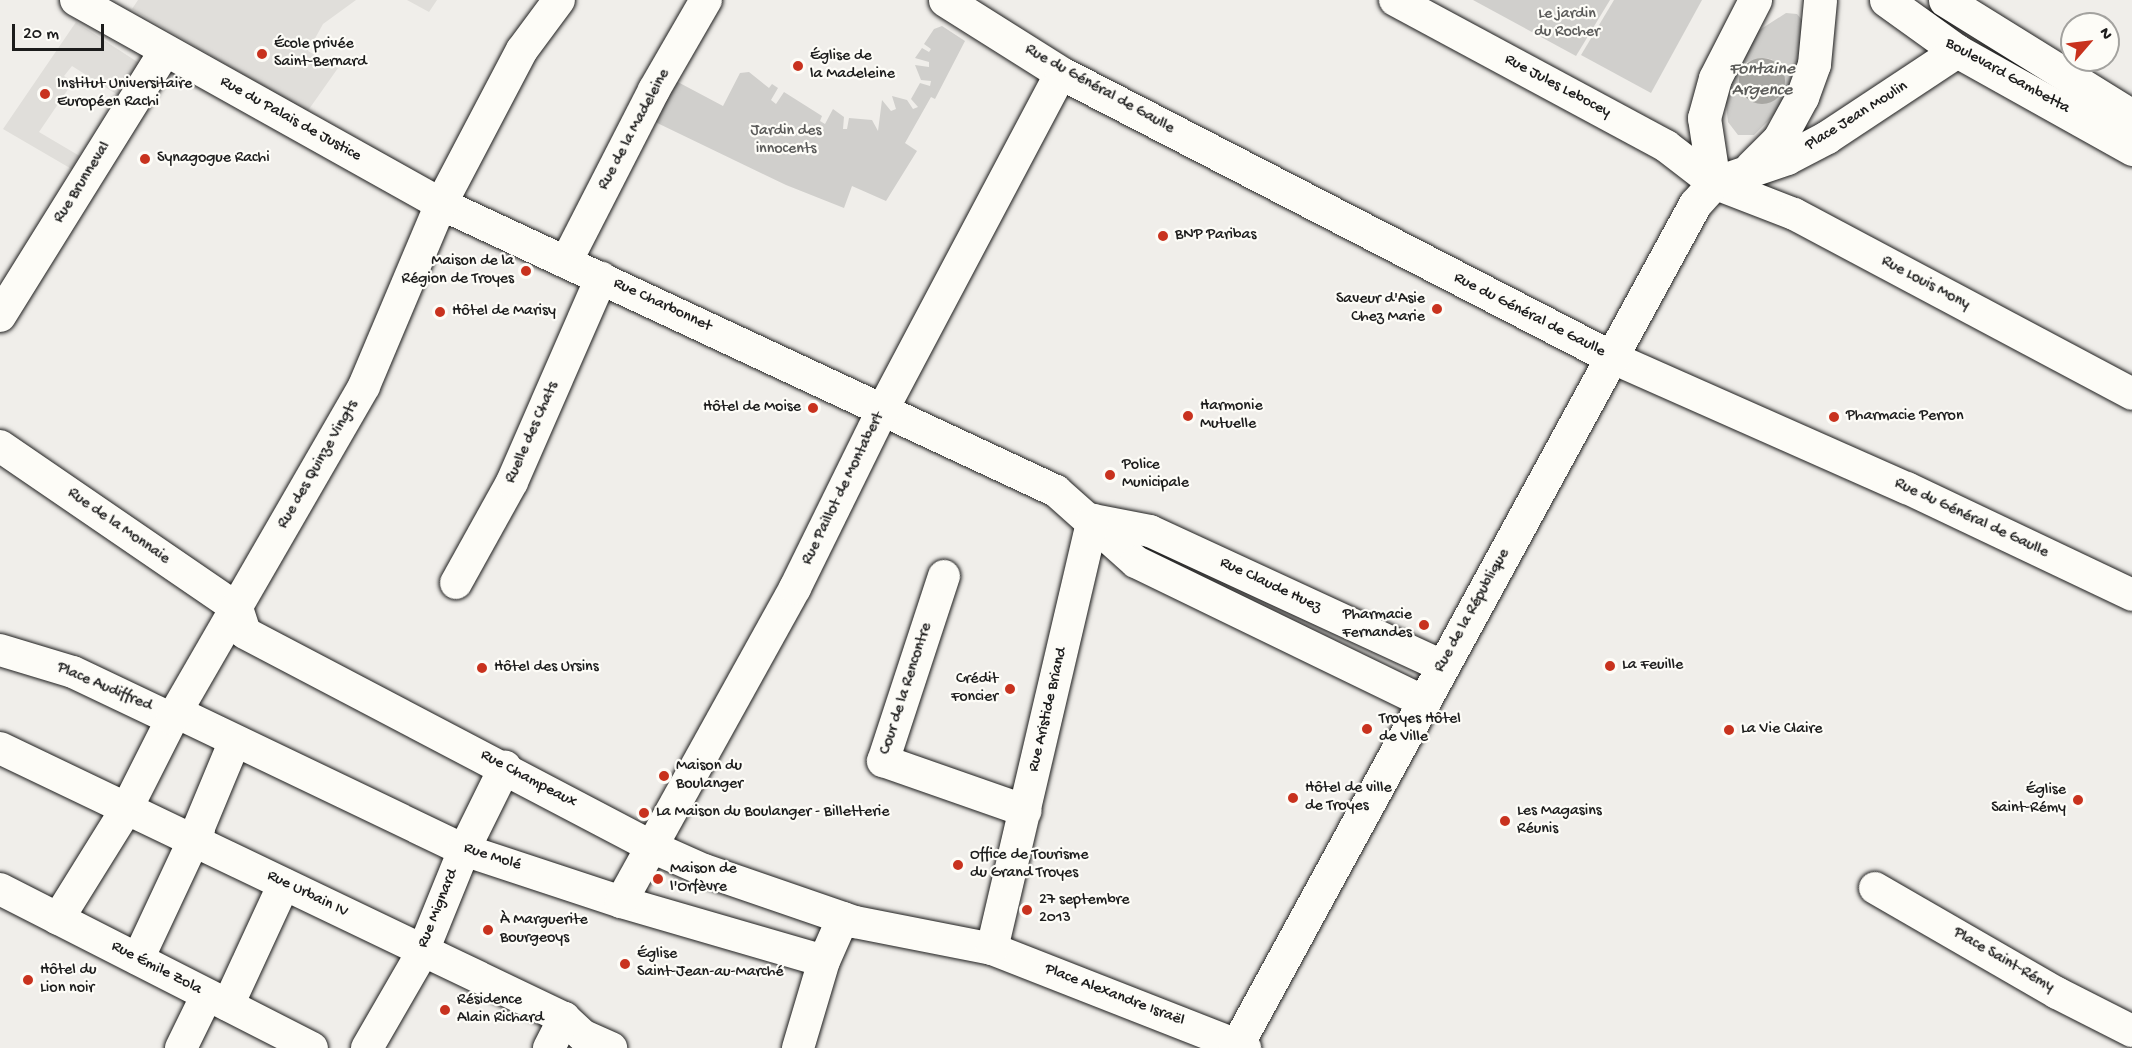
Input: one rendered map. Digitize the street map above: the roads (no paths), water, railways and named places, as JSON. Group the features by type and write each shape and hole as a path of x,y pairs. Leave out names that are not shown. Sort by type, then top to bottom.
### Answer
{"street":[{"name":"Rue du Palais de Justice","path":"76,0 441,204"},
{"name":"Rue des Quinze Vingts","path":"58,919 127,808 174,716 364,386 441,204 522,50 559,0"},
{"name":"Rue de la Madeleine","path":"566,262 654,90 706,0"},
{"name":"Rue du Général de Gaulle","path":"945,0 1061,72 1613,358 1907,488 2132,595"},
{"name":"Rue Jules Lebocey","path":"1395,0 1666,146 1714,183"},
{"path":"1714,183 1704,118 1715,78 1750,10 1778,0"},
{"name":"Place Jean Moulin","path":"1750,168 1779,139 1802,97 1814,64 1820,0"},
{"name":"Boulevard Gambetta","path":"1886,0 1957,51 2132,150"},
{"name":"Boulevard Gambetta","path":"1945,0 2132,116"},
{"name":"Rue Brunneval","path":"0,316 165,51"},
{"name":"Place Jean Moulin","path":"1714,183 1750,168 1787,158 1827,137 1957,51"},
{"name":"Rue Paillot de Montabert","path":"621,902 795,588 883,409 1061,72"},
{"name":"Rue de la République","path":"1239,1047 1422,701 1613,358 1695,204 1714,183"},
{"name":"Rue Louis Mony","path":"1714,183 1794,214 2132,394"},
{"name":"Rue Charbonnet","path":"441,204 883,409"},
{"name":"Ruelle des Chats","path":"456,583 512,482 601,278"},
{"name":"Rue Claude Huez","path":"883,409 1056,491 1093,520 1136,562 1422,701"},
{"name":"Rue de la Monnaie","path":"0,446 237,608"},
{"name":"Rue Claude Huez","path":"1093,520 1150,531 1442,666"},
{"name":"Rue Aristide Briand","path":"992,949 1093,520"},
{"name":"Cour de la Rencontre","path":"944,576 883,761 1026,811"},
{"name":"Rue Champeaux","path":"237,608 245,633 505,767 652,847 704,870 843,918"},
{"name":"Place Audiffred","path":"0,650 73,672 174,716"},
{"name":"Rue Molé","path":"174,716 464,850 621,902 824,961"},
{"path":"138,959 197,833 234,743"},
{"name":"Rue Urbain IV","path":"0,748 127,808 197,833 284,884 564,1018 582,1035 611,1048"},
{"name":"Rue Mignard","path":"367,1048 423,951 464,850 505,767"},
{"path":"181,1048 218,1000 284,884"},
{"name":"Place Saint-Rémy","path":"1875,888 2057,993 2132,1031"},
{"name":"Rue Émile Zola","path":"2,896 58,919 312,1048"},
{"path":"798,1048 824,961 843,918"},
{"name":"Place Alexandre Israël","path":"843,918 992,949 1239,1047"},
{"path":"549,1048 564,1018"}],"water":[{"name":"Fontaine Argence","path":"1767,58 1779,64 1784,72 1784,90 1779,98 1771,103 1757,104 1749,101 1742,94 1739,76 1742,68 1749,61"}],"place":[{"name":"École privée Saint-Bernard","path":"262,54"},
{"name":"Église de la Madeleine","path":"798,66"},
{"name":"Institut Universitaire Européen Rachi","path":"45,94"},
{"name":"Synagogue Rachi","path":"145,159"},
{"name":"BNP Paribas","path":"1163,236"},
{"name":"Maison de la Région de Troyes","path":"526,271"},
{"name":"Saveur d'Asie Chez Marie","path":"1437,309"},
{"name":"Hôtel de Marisy","path":"440,312"},
{"name":"Hôtel de Moise","path":"813,408"},
{"name":"Harmonie Mutuelle","path":"1188,416"},
{"name":"Pharmacie Perron","path":"1834,417"},
{"name":"Police Municipale","path":"1110,475"},
{"name":"Pharmacie Fernandes","path":"1424,625"},
{"name":"La Feuille","path":"1610,666"},
{"name":"Hôtel des Ursins","path":"482,668"},
{"name":"Crédit Foncier","path":"1010,689"},
{"name":"Troyes Hôtel de Ville","path":"1367,729"},
{"name":"La Vie Claire","path":"1729,730"},
{"name":"Maison du Boulanger","path":"664,776"},
{"name":"Hôtel de ville de Troyes","path":"1293,798"},
{"name":"Église Saint-Rémy","path":"2078,800"},
{"name":"La Maison du Boulanger - Billetterie","path":"644,813"},
{"name":"Les Magasins Réunis","path":"1505,821"},
{"name":"Office de Tourisme du Grand Troyes","path":"958,865"},
{"name":"Maison de l'Orfèvre","path":"658,879"},
{"name":"27 septembre 2013","path":"1027,910"},
{"name":"À Marguerite Bourgeoys","path":"488,930"},
{"name":"Église Saint-Jean-au-Marché","path":"625,964"},
{"name":"Hôtel du Lion noir","path":"28,980"},
{"name":"Résidence Alain Richard","path":"445,1010"}],"park label":[{"name":"Le jardin du Rocher","path":"1567,24"},
{"name":"Jardin des innocents","path":"786,141"}]}
